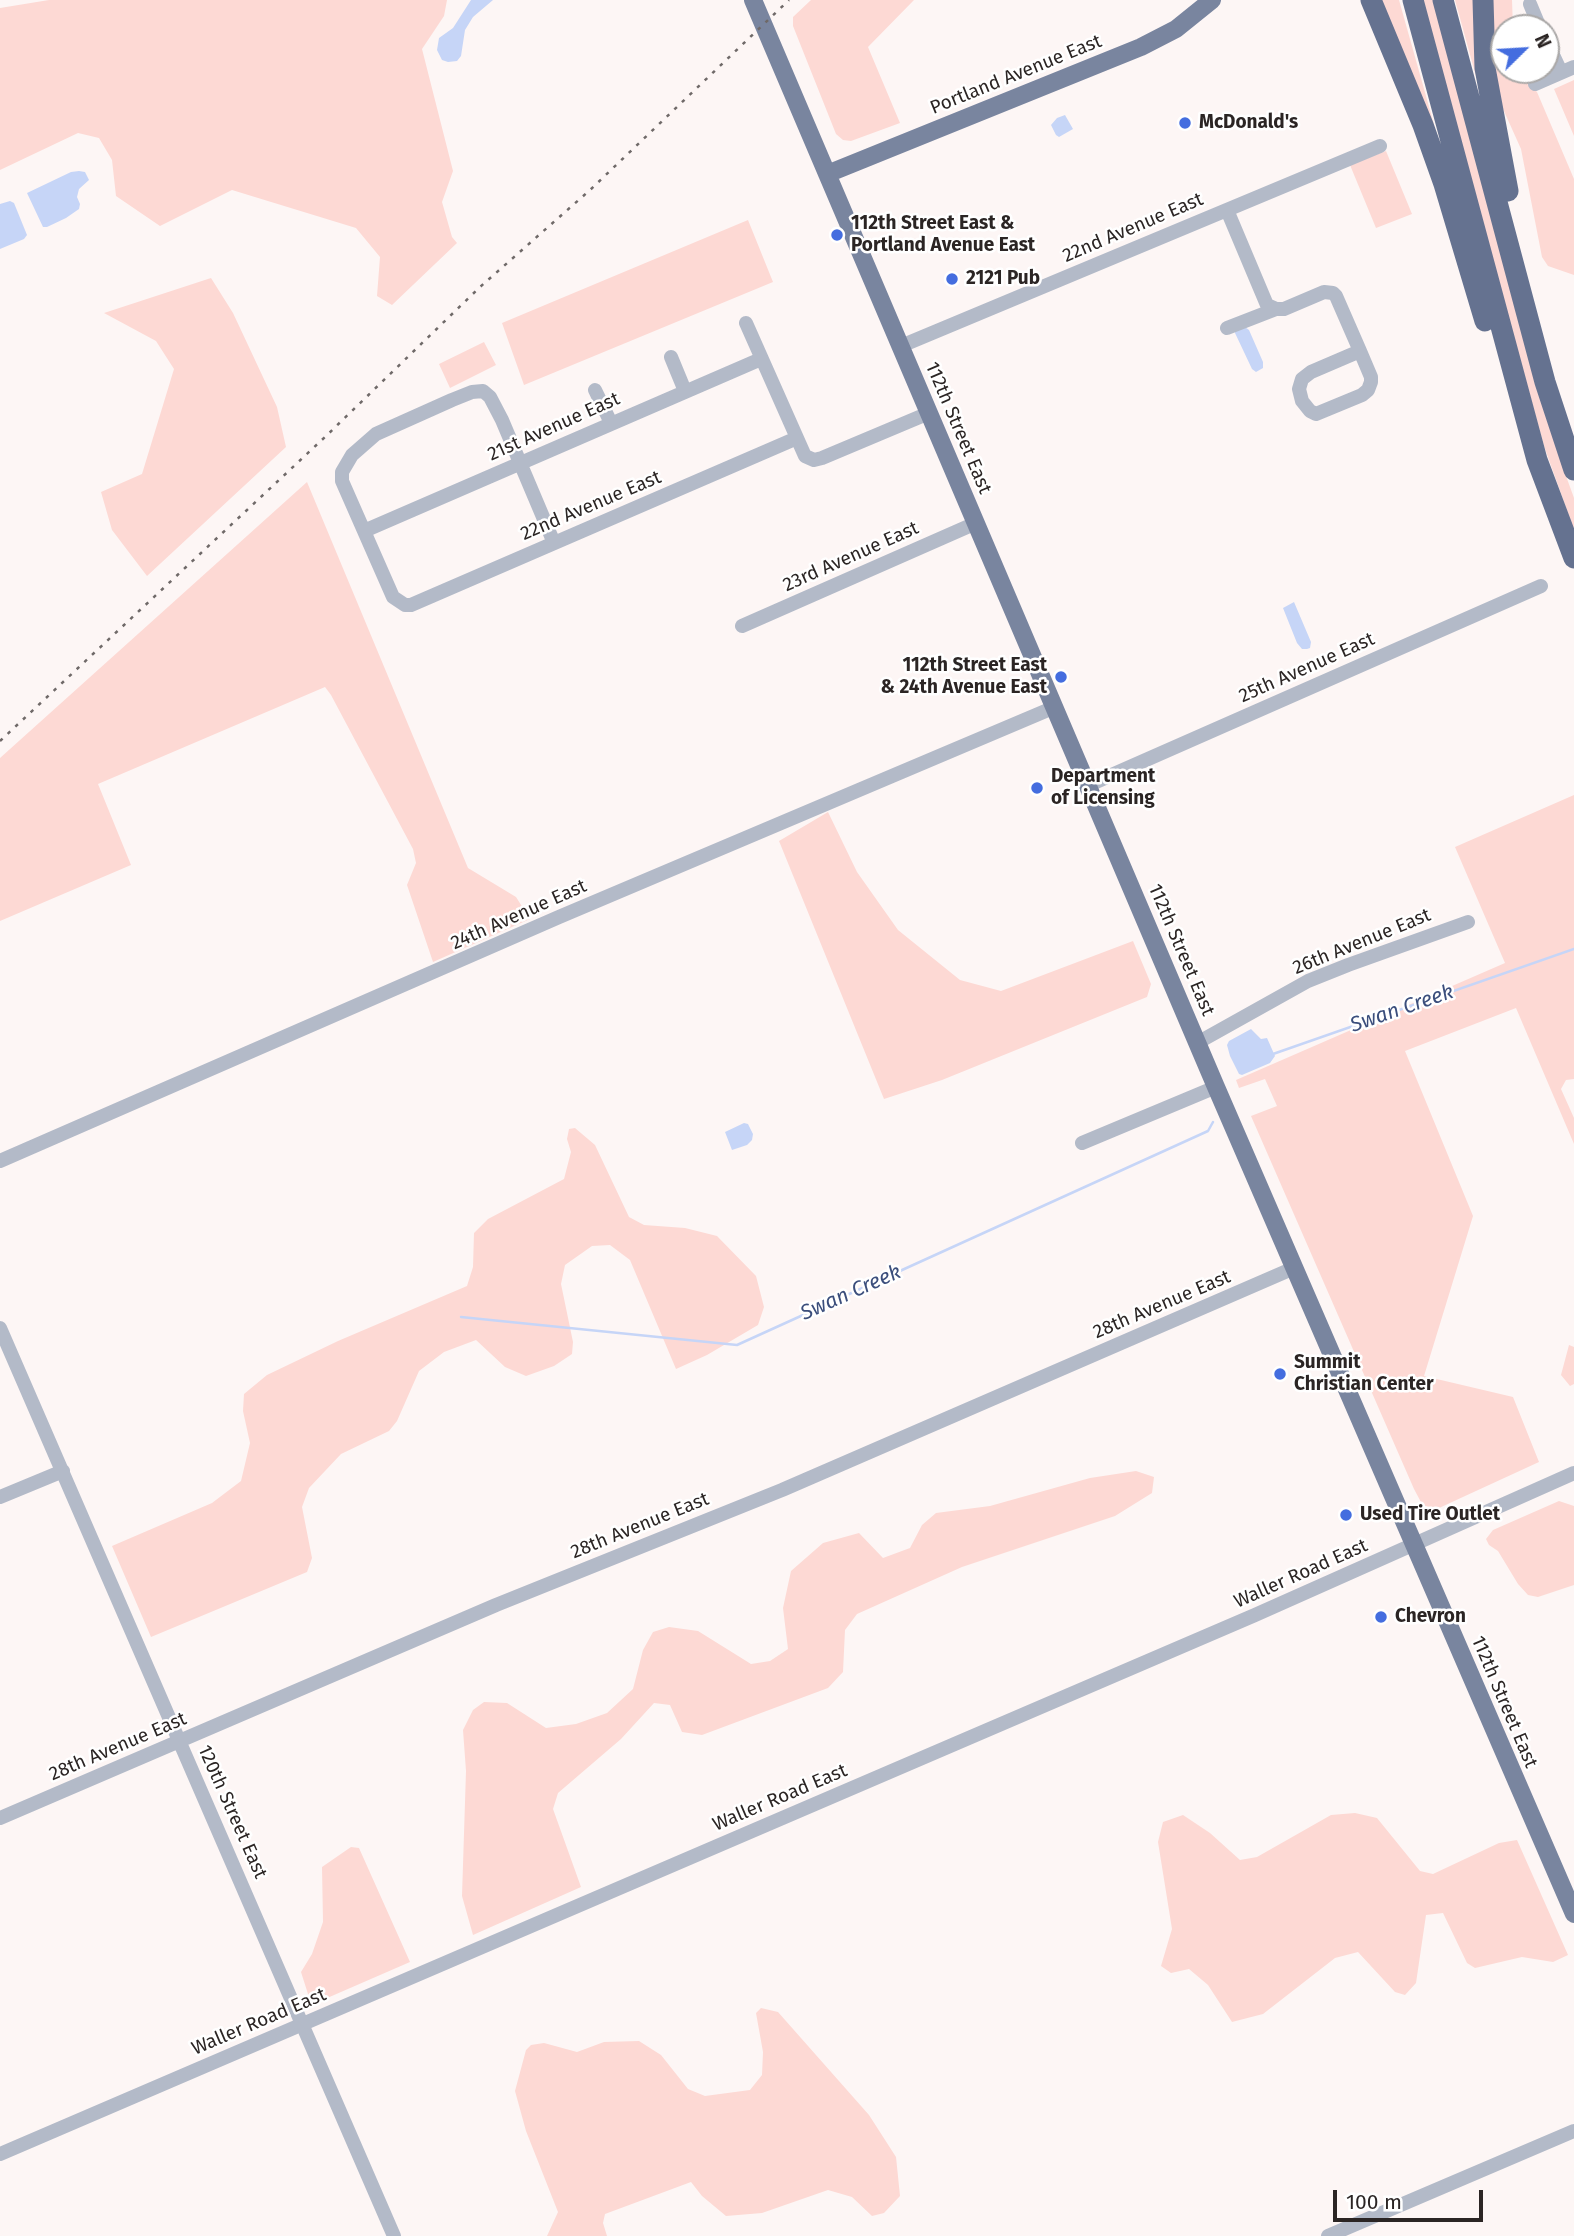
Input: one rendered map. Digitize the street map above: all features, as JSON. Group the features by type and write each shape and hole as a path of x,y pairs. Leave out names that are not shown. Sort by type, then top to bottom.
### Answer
{"highway":[{"path":"1371,0 1423,125 1444,184 1524,451 1538,488 1574,558"},
{"path":"1413,0 1537,460 1565,538"},
{"path":"1443,0 1545,382 1574,470"},
{"path":"1483,0 1485,68 1545,382"}],"main road":[{"name":"112th Street East","path":"753,0 1197,1044 1574,1914"},
{"name":"Portland Avenue East","path":"827,174 1140,47 1176,29 1212,0"}],"street":[{"path":"1530,4 1534,14"},
{"name":"22nd Avenue East","path":"901,346 1380,146"},
{"path":"1227,209 1267,305 1276,309"},
{"path":"1227,328 1324,292 1328,291 1336,296 1360,351 1371,377 1368,390 1362,395 1320,413 1310,411 1302,401 1299,389 1302,379 1311,372 1360,351"},
{"path":"746,323 803,454 809,458 822,458 929,413"},
{"path":"671,357 685,391"},
{"name":"21st Avenue East","path":"364,531 761,359"},
{"path":"595,390 611,424"},
{"path":"364,531 341,476 352,455 376,434 452,400 472,392 483,391 495,405 554,543"},
{"name":"22nd Avenue East","path":"364,531 393,597 400,603 411,605 797,438"},
{"name":"23rd Avenue East","path":"742,626 975,523"},
{"name":"25th Avenue East","path":"1089,785 1541,586"},
{"name":"24th Avenue East","path":"0,1161 566,914 1055,707"},
{"name":"26th Avenue East","path":"1197,1044 1308,981 1468,922"},
{"path":"1082,1143 1216,1087"},
{"name":"28th Avenue East","path":"0,1818 496,1605 782,1490 1294,1268"},
{"name":"120th Street East","path":"0,1328 394,2236"},
{"path":"0,1497 63,1471"},
{"name":"Waller Road East","path":"0,2154 1415,1545 1574,1473"},
{"path":"1328,2236 1574,2131"}],"shaded area":[{"path":"49,0 447,0 444,16 422,49 453,171 442,202 452,237 457,243 392,305 377,296 380,257 356,228 232,190 160,226 116,196 112,160 99,138 78,133 0,170 0,8"},
{"path":"811,0 914,0 868,47 900,123 851,141 843,140 836,134 793,26 793,17"},
{"path":"1379,0 1399,0 1435,128"},
{"path":"1421,0 1434,0 1562,465 1574,498 1574,530 1544,446"},
{"path":"1455,0 1475,0 1480,91"},
{"path":"1492,0 1512,0 1512,14 1492,14"},
{"path":"1574,80 1574,136 1554,89"},
{"path":"1497,84 1529,84 1537,92 1574,179 1574,275 1548,266 1542,257 1521,149 1499,100"},
{"path":"1386,151 1412,214 1376,228 1350,165"},
{"path":"748,220 773,282 524,385 502,323"},
{"path":"211,278 233,313 277,407 286,447 147,576 112,530 101,492 142,474 174,369 156,341 104,313"},
{"path":"484,342 496,365 450,388 439,364"},
{"path":"307,482 468,868 516,897 530,919 433,962 407,885 416,863 413,849 325,687 98,784 131,865 0,921 0,758"},
{"path":"1574,795 1574,1079 1566,1080 1561,1089 1574,1118 1574,1144 1516,1008 1405,1051 1473,1216 1424,1376 1513,1397 1539,1462 1439,1508 1429,1508 1422,1504 1414,1489 1251,1116 1277,1106 1265,1079 1239,1088 1236,1080 1505,963 1455,847"},
{"path":"828,812 857,872 898,930 960,980 1001,991 1133,941 1151,984 1147,997 942,1080 884,1099 779,841"},
{"path":"575,1128 595,1145 629,1217 644,1225 685,1228 717,1236 756,1276 764,1307 758,1325 707,1355 676,1369 630,1260 610,1245 592,1246 565,1265 561,1284 573,1342 572,1354 554,1366 526,1376 505,1367 476,1340 444,1352 419,1371 397,1421 389,1431 341,1454 309,1488 302,1507 312,1558 307,1572 151,1637 112,1546 212,1503 241,1481 250,1443 243,1411 244,1394 267,1375 338,1341 467,1286 473,1267 474,1233 488,1219 564,1179 571,1152 567,1139 569,1129"},
{"path":"1569,1345 1574,1347 1574,1384 1570,1386 1561,1375"},
{"path":"1136,1471 1154,1477 1152,1493 1115,1516 962,1567 857,1614 845,1630 843,1672 828,1688 702,1735 682,1732 670,1705 654,1703 621,1739 558,1793 553,1809 581,1887 473,1935 462,1896 466,1771 463,1730 473,1710 484,1702 507,1703 546,1728 576,1724 607,1713 633,1689 643,1650 653,1632 669,1627 698,1631 751,1664 770,1661 788,1649 783,1608 791,1571 823,1543 859,1533 883,1558 910,1548 922,1525 936,1513 990,1506 1090,1478"},
{"path":"1559,1501 1574,1506 1574,1585 1538,1597 1528,1595 1498,1551 1489,1545 1486,1539 1493,1530"},
{"path":"1355,1813 1377,1818 1420,1871 1433,1874 1499,1843 1517,1840 1568,1955 1553,1962 1522,1957 1475,1968 1467,1963 1443,1913 1426,1915 1416,1983 1405,1995 1395,1992 1358,1952 1335,1958 1263,2014 1232,2022 1208,1985 1189,1969 1171,1973 1161,1966 1172,1929 1158,1842 1163,1822 1183,1815 1210,1833 1240,1860 1257,1857 1331,1815"},
{"path":"351,1847 359,1848 410,1962 318,2002 308,1994 301,1972 312,1954 323,1922 322,1867"},
{"path":"761,2008 778,2012 869,2115 896,2157 900,2196 884,2213 872,2216 852,2197 828,2190 762,2213 726,2216 702,2196 691,2182 605,2214 603,2223 607,2236 547,2236 558,2212 526,2131 515,2091 526,2050 531,2045 544,2043 577,2052 604,2042 639,2041 661,2055 688,2089 705,2096 750,2090 762,2075 763,2052 756,2013"}],"water":[{"path":"471,0 493,0 473,17 465,30 461,56 457,61 442,60 437,50 439,38 453,28"},
{"path":"1065,115 1073,129 1059,137 1051,125 1057,118"},
{"path":"71,172 85,172 89,180 79,189 79,209 66,218 43,227 27,193"},
{"path":"10,201 14,203 27,235 24,239 0,249 0,204"},
{"path":"1245,327 1249,330 1263,362 1263,368 1256,372 1235,333"},
{"path":"1294,602 1311,642 1310,648 1307,649 1302,649 1297,643 1283,608"},
{"path":"1251,1029 1261,1039 1267,1038 1275,1056 1270,1063 1242,1075 1230,1056 1227,1045 1229,1041"},
{"path":"744,1123 748,1124 753,1134 752,1140 747,1145 732,1150 725,1132"}],"waterway":[{"name":"Swan Creek","path":"1273,1054 1574,949"},
{"name":"Swan Creek","path":"461,1317 737,1345 1208,1131 1213,1122"}],"railway":[{"path":"0,741 325,437 480,287 590,190 789,0"}],"place":[{"name":"McDonald's","path":"1185,123"},
{"name":"112th Street East & Portland Avenue East","path":"837,235"},
{"name":"2121 Pub","path":"952,279"},
{"name":"112th Street East & 24th Avenue East","path":"1061,677"},
{"name":"Department of Licensing","path":"1037,788"},
{"name":"Summit Christian Center","path":"1280,1374"},
{"name":"Used Tire Outlet","path":"1346,1515"},
{"name":"Chevron","path":"1381,1617"}]}
